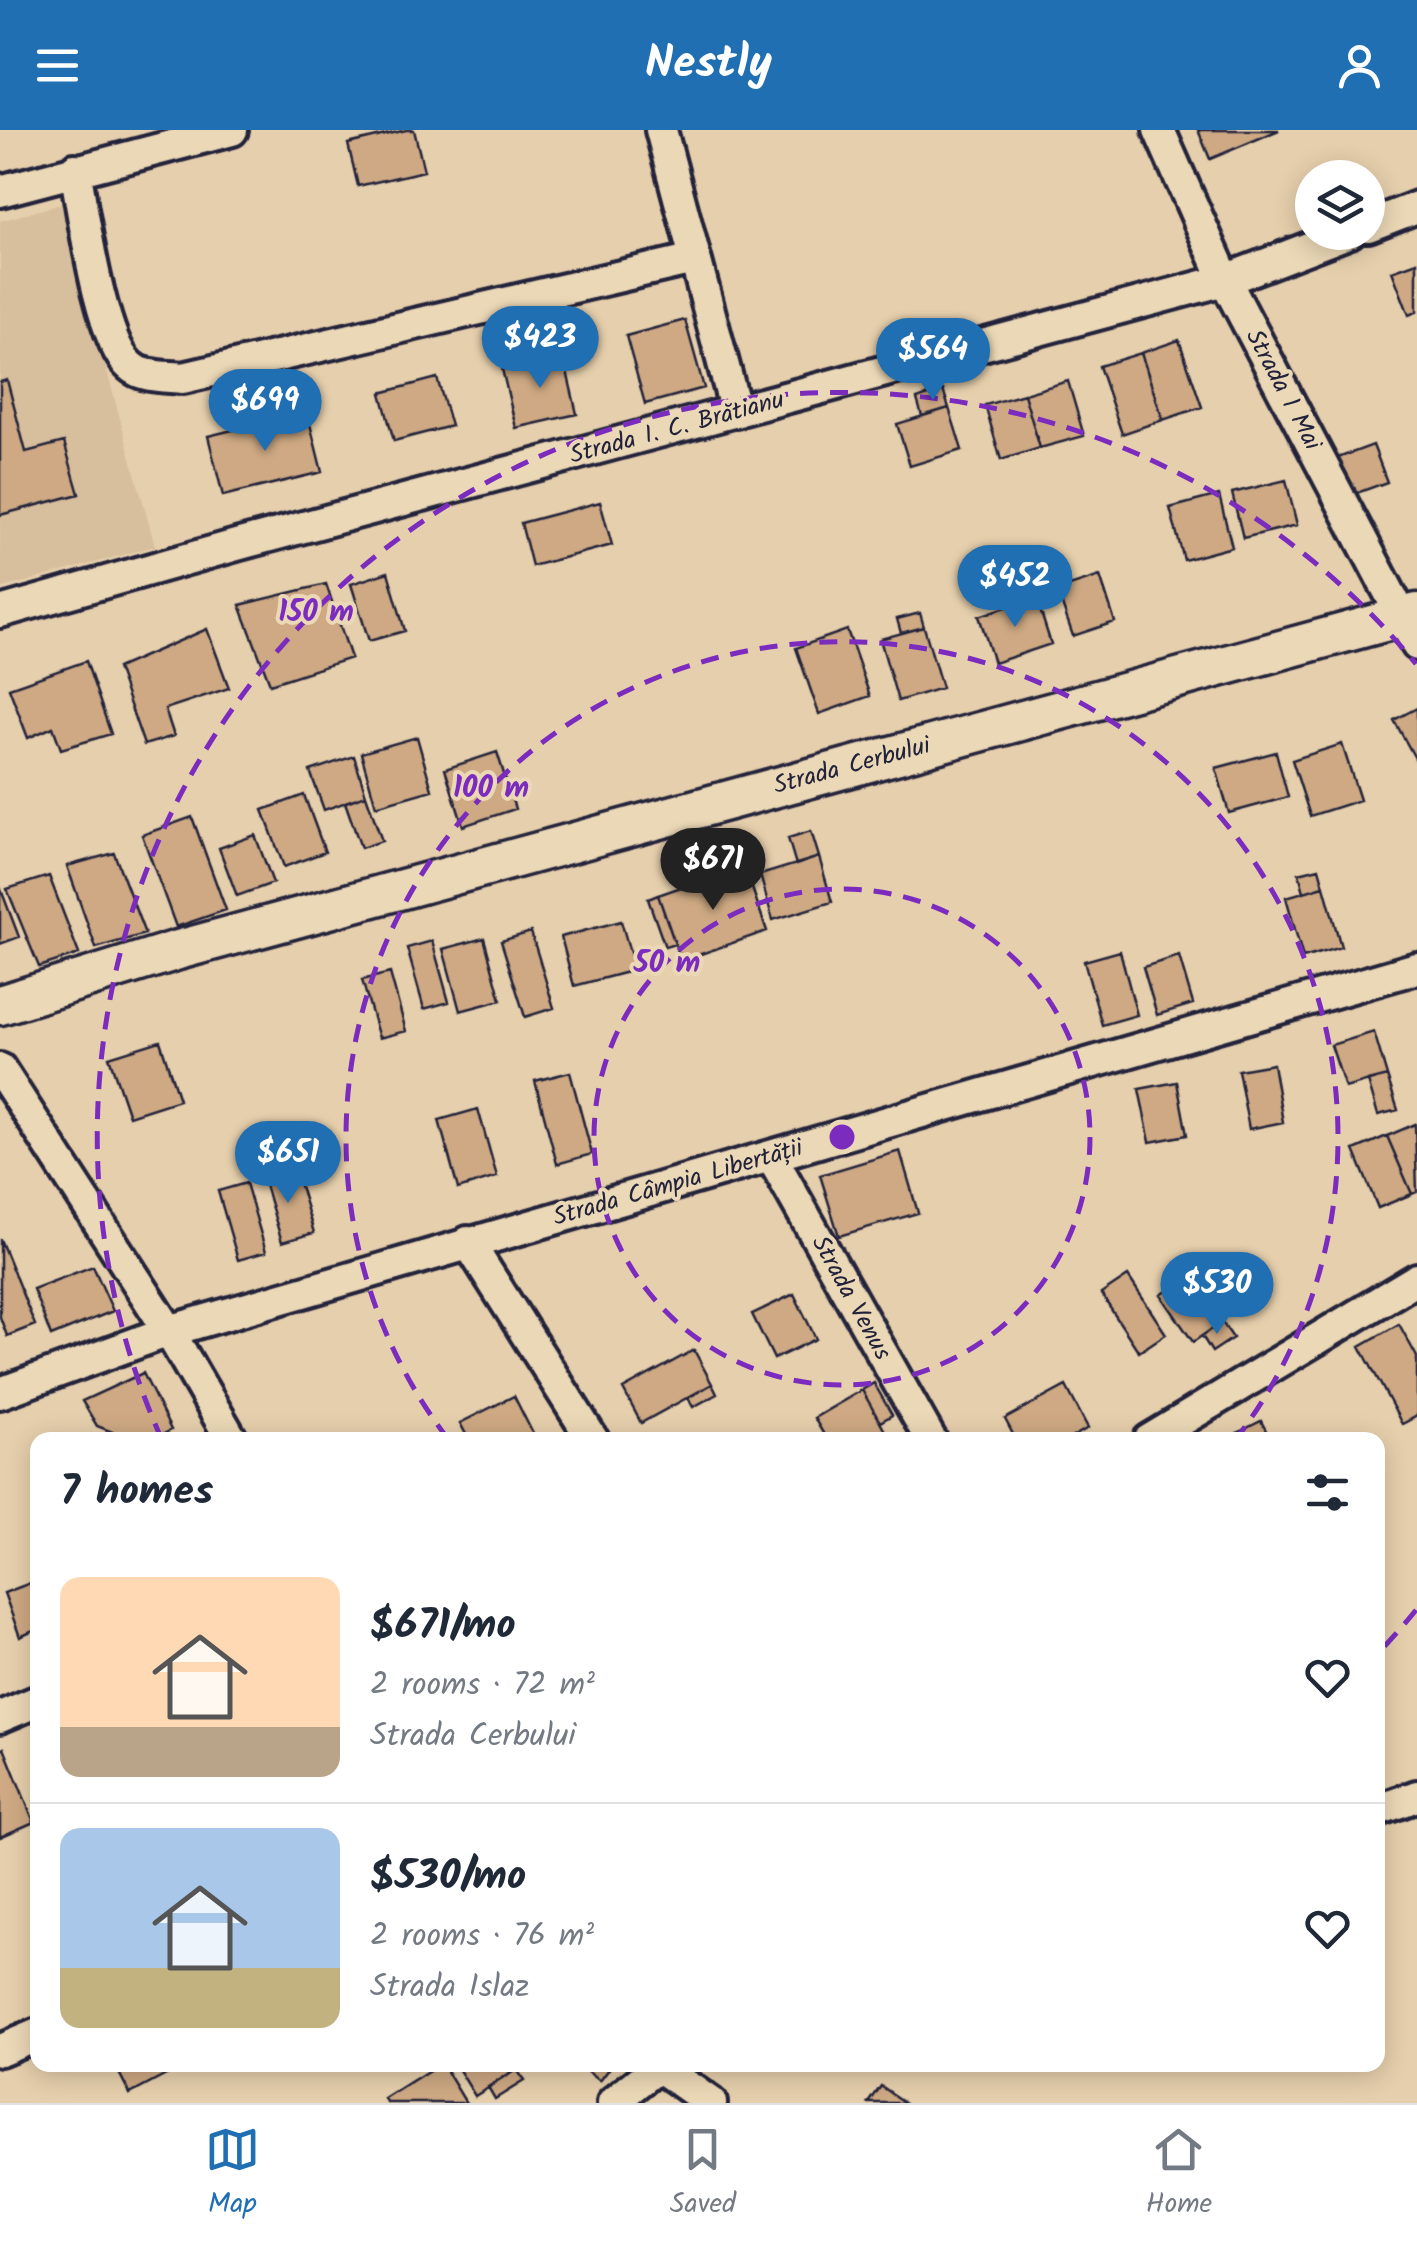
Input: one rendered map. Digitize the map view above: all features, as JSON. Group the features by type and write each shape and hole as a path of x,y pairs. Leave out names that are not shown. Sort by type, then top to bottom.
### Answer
{"street":[{"path":"0,191 232,130"},
{"path":"662,130 736,412"},
{"name":"Strada 1 Mai","path":"1160,131 1225,280 1412,625"},
{"path":"75,169 106,319 117,349 130,367 151,375 183,378 694,258"},
{"path":"1385,219 1417,207"},
{"name":"Strada I. C. Brătianu","path":"0,612 1225,280 1303,250"},
{"name":"Strada Cerbului","path":"0,1005 178,950 499,861 1412,625"},
{"name":"Strada Câmpia Libertății","path":"0,1394 169,1331 1417,968"},
{"path":"0,1068 169,1331 227,1432"},
{"name":"Strada Venus","path":"771,1156 926,1432"},
{"path":"468,1242 588,1432"},
{"path":"1162,1432 1417,1279"},
{"path":"0,1717 30,1704"},
{"path":"1385,1807 1417,1796"},
{"path":"0,2050 30,2037"},
{"path":"613,2103 650,2072"},
{"path":"668,2072 711,2103"}],"shaded area":[{"path":"61,204 155,546 0,589 0,221"}],"building":[{"path":"414,130 424,171 358,186 348,144"},
{"path":"1198,130 1279,130 1210,159"},
{"path":"1417,262 1417,312 1409,315 1392,271"},
{"path":"685,320 704,388 645,404 626,336"},
{"path":"1179,340 1202,407 1163,420 1141,353"},
{"path":"1141,353 1163,420 1122,434 1099,366"},
{"path":"563,354 577,414 516,428 502,369"},
{"path":"437,378 451,426 394,441 381,393"},
{"path":"7,380 26,452 64,442 79,494 0,515 0,382"},
{"path":"1068,381 1084,436 1040,448 1024,394"},
{"path":"943,390 949,408 922,416 917,399"},
{"path":"1024,394 1040,448 1001,460 985,405"},
{"path":"949,408 962,450 910,466 897,424"},
{"path":"307,412 322,472 223,496 208,436"},
{"path":"1373,445 1387,482 1349,496 1335,459"},
{"path":"1286,480 1297,525 1243,538 1232,493"},
{"path":"1219,495 1232,547 1184,560 1170,508"},
{"path":"600,502 612,545 532,566 521,523"},
{"path":"388,572 405,631 369,641 351,584"},
{"path":"1100,576 1115,622 1073,636 1057,590"},
{"path":"326,584 351,658 270,684 240,605"},
{"path":"1036,597 1051,644 994,663 979,616"},
{"path":"920,613 924,627 901,633 897,619"},
{"path":"924,627 942,688 898,701 880,639"},
{"path":"207,629 229,688 165,709 174,736 144,745 117,668"},
{"path":"847,630 870,696 819,714 796,648"},
{"path":"86,661 111,734 61,749 53,727 28,738 9,688"},
{"path":"1417,708 1417,762 1394,720"},
{"path":"417,737 432,790 376,806 361,753"},
{"path":"1342,744 1360,800 1310,816 1292,760"},
{"path":"497,752 515,809 463,826 445,769"},
{"path":"1276,752 1288,797 1229,813 1216,768"},
{"path":"354,756 366,795 324,810 310,771"},
{"path":"304,795 325,852 284,867 263,810"},
{"path":"366,795 382,841 361,848 345,802"},
{"path":"192,817 226,910 176,927 142,835"},
{"path":"811,831 819,857 796,865 788,838"},
{"path":"255,835 273,883 237,896 219,848"},
{"path":"114,853 145,934 96,948 67,866"},
{"path":"819,857 832,902 773,920 760,875"},
{"path":"744,865 767,931 681,961 658,895"},
{"path":"1319,868 1324,886 1304,892 1299,873"},
{"path":"49,876 79,954 39,967 7,889"},
{"path":"1324,886 1341,947 1303,958 1286,897"},
{"path":"0,887 19,937 0,944"},
{"path":"658,895 675,944 665,947 648,899"},
{"path":"621,921 635,970 574,986 561,937"},
{"path":"531,932 554,1008 525,1017 501,941"},
{"path":"484,938 501,1000 460,1011 443,949"},
{"path":"432,941 449,1002 424,1009 407,948"},
{"path":"1120,951 1137,1015 1102,1025 1084,961"},
{"path":"1179,956 1193,1004 1157,1015 1143,967"},
{"path":"390,973 406,1031 379,1038 362,980"},
{"path":"1374,1032 1387,1076 1345,1088 1331,1045"},
{"path":"160,1041 179,1100 129,1116 109,1057"},
{"path":"1273,1064 1283,1122 1249,1129 1238,1070"},
{"path":"570,1072 592,1154 557,1164 535,1081"},
{"path":"1387,1076 1398,1110 1378,1115 1368,1081"},
{"path":"1177,1082 1187,1135 1150,1142 1139,1089"},
{"path":"478,1109 497,1177 458,1189 439,1120"},
{"path":"1415,1124 1417,1192 1412,1194 1387,1136"},
{"path":"1387,1136 1412,1194 1378,1208 1354,1150"},
{"path":"900,1151 918,1213 839,1236 820,1175"},
{"path":"295,1169 314,1233 282,1242 263,1178"},
{"path":"246,1183 266,1252 238,1260 218,1191"},
{"path":"0,1239 35,1325 7,1336 0,1317"},
{"path":"93,1266 113,1311 51,1336 33,1289"},
{"path":"1190,1275 1222,1322 1193,1342 1161,1295"},
{"path":"1128,1276 1166,1334 1139,1352 1101,1294"},
{"path":"794,1294 816,1339 774,1359 752,1314"},
{"path":"1222,1322 1233,1338 1212,1352 1202,1336"},
{"path":"1399,1324 1417,1357 1417,1416 1402,1424 1360,1346"},
{"path":"694,1350 712,1384 641,1423 623,1389"},
{"path":"143,1373 171,1430 112,1432 97,1426 82,1401"},
{"path":"874,1383 892,1415 880,1422 862,1390"},
{"path":"712,1384 717,1394 693,1407 688,1398"},
{"path":"1066,1386 1088,1428 1081,1432 1012,1432 1005,1419"},
{"path":"862,1390 886,1432 822,1432 814,1418"},
{"path":"514,1396 532,1432 465,1432 460,1423"},
{"path":"1261,1421 1267,1432 1239,1432"},
{"path":"30,1583 30,1633 20,1637 4,1593"},
{"path":"4,1748 30,1812 30,1824 0,1837 0,1750"},
{"path":"119,2072 172,2072 130,2094"},
{"path":"428,2072 447,2072 466,2103 387,2103 385,2099"},
{"path":"460,2072 513,2072 475,2096"},
{"path":"513,2072 524,2081 495,2099 488,2087"},
{"path":"588,2072 607,2072 600,2081"},
{"path":"881,2086 906,2103 869,2103"}]}
